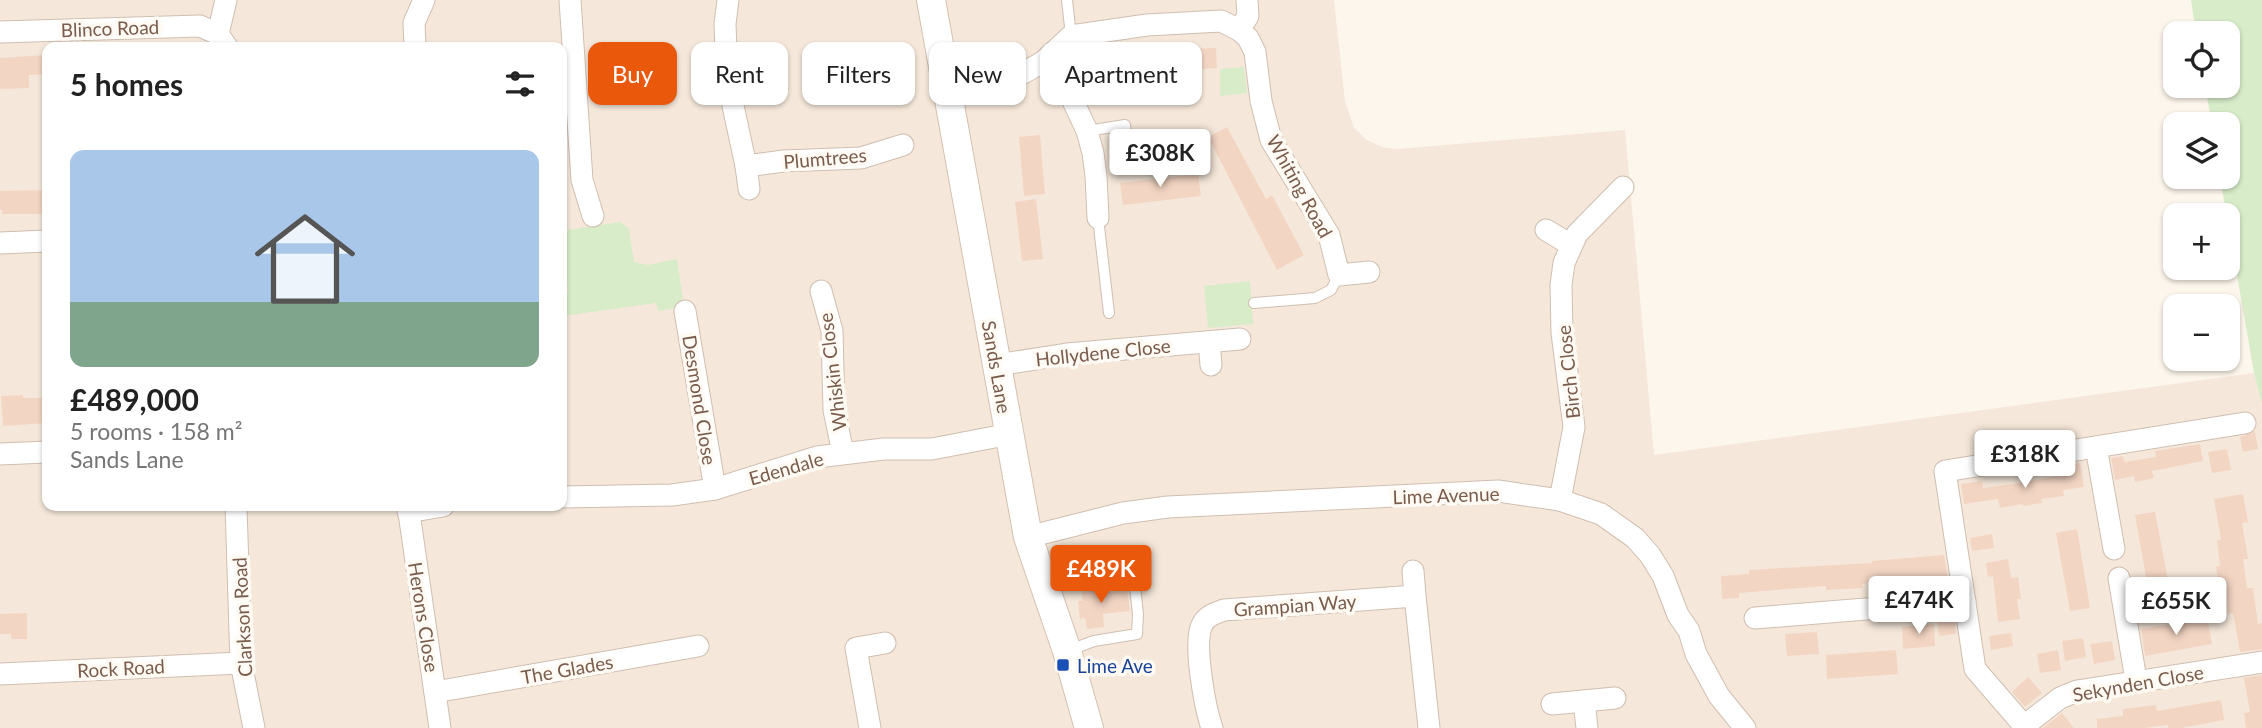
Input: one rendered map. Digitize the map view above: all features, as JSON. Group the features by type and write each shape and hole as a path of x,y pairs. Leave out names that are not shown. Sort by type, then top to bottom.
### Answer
{"street":[{"path":"222,41 226,0"},
{"path":"415,42 414,23 423,0"},
{"path":"570,0 582,180 593,216"},
{"path":"728,0 725,24 727,78 749,189"},
{"name":"Sands Lane","path":"931,0 938,42"},
{"path":"1065,42 1072,36 1147,26 1221,21 1239,30 1248,16 1247,0"},
{"name":"Blinco Road","path":"0,32 200,26 222,41"},
{"name":"Whiting Road","path":"1239,30 1248,38 1255,52 1261,101 1271,140 1329,234 1339,275"},
{"name":"Sands Lane","path":"949,105 1028,537 1067,651 1089,728"},
{"path":"1075,105 1087,131 1095,164 1098,218"},
{"name":"Plumtrees","path":"746,166 784,161 861,158 903,145"},
{"name":"Birch Close","path":"1560,500 1574,427 1562,333 1561,285 1564,263 1577,234 1623,187"},
{"path":"1546,230 1571,244"},
{"path":"0,243 42,241"},
{"path":"1339,275 1369,272"},
{"name":"Whiskin Close","path":"821,291 832,331 834,410 843,453"},
{"name":"Desmond Close","path":"685,311 715,489"},
{"name":"Hollydene Close","path":"997,365 1067,354 1240,339"},
{"path":"1209,342 1211,365"},
{"path":"2025,727 1975,669 1945,471 2245,423"},
{"name":"Edendale","path":"567,497 672,495 715,489 817,457 884,449 932,449 1010,434"},
{"path":"2096,447 2113,549"},
{"path":"0,454 42,452"},
{"name":"Lime Avenue","path":"1028,537 1123,513 1168,507 1498,491 1560,500 1601,514 1635,538 1650,555 1663,576 1678,615 1689,631 1696,654 1719,696 1745,728"},
{"name":"Clarkson Road","path":"236,511 242,663 254,728"},
{"name":"Herons Close","path":"408,511 440,728"},
{"path":"1413,571 1429,728"},
{"path":"2119,578 2136,680"},
{"name":"Grampian Way","path":"1212,728 1198,647 1202,625 1210,615 1224,610 1415,596"},
{"path":"1755,618 1859,619 1965,601"},
{"path":"870,728 856,648 885,643"},
{"name":"The Glades","path":"435,692 698,646"},
{"name":"Sekynden Close","path":"2025,727 2060,698 2077,691 2262,662"},
{"name":"Rock Road","path":"0,674 242,663"},
{"path":"1552,704 1615,698"},
{"path":"1584,701 1587,728"}],"lane":[{"path":"1068,0 1072,36"},
{"path":"1087,131 1125,125 1130,158"},
{"path":"1098,218 1109,313"},
{"path":"1254,303 1315,298 1331,290 1339,275"},
{"path":"1067,651 1094,642 1138,635 1134,578"}],"shaded area":[{"path":"0,0 1334,0 1345,101 1354,128 1367,140 1382,147 1397,149 1625,130 1654,455 2254,373 2262,405 2262,728 0,728"}],"green space":[{"path":"2191,0 2262,0 2262,405 2238,280 2240,280 2240,203 2225,203 2222,189 2240,189 2240,112 2210,112 2207,98 2240,98 2240,21 2194,21"},
{"path":"1244,67 1247,93 1220,96 1220,69"},
{"path":"620,222 629,229 634,262 648,265 677,259 684,307 658,311 656,303 567,315 567,230"},
{"path":"1250,281 1253,324 1208,328 1204,286"}],"building":[{"path":"1202,48 1216,48 1217,68 1202,69"},
{"path":"42,55 42,74 29,75 29,88 0,89 0,58"},
{"path":"1227,127 1266,199 1272,195 1304,255 1277,270 1208,137"},
{"path":"1040,135 1045,194 1024,196 1019,137"},
{"path":"1198,174 1201,196 1123,205 1120,183"},
{"path":"42,190 42,214 2,214 0,191"},
{"path":"1036,199 1043,259 1022,261 1015,202"},
{"path":"1,396 42,398 42,423 3,426"},
{"path":"2255,431 2258,449 2243,452 2240,437"},
{"path":"2200,444 2203,461 2152,471 2154,478 2135,482 2134,476 2115,480 2111,458 2123,456 2124,462 2156,457 2155,451"},
{"path":"2227,449 2231,470 2212,473 2208,452"},
{"path":"2080,463 2084,487 2063,490 2064,496 2041,499 2042,503 2000,508 1998,499 1964,504 1961,484 1982,481 1983,488 2020,483 2067,474 2066,465"},
{"path":"2243,494 2248,522 2242,523 2248,559 2243,559 2247,588 2253,588 2258,624 2262,623 2262,649 2240,652 2233,613 2228,614 2225,588 2219,589 2217,540 2221,540 2214,499"},
{"path":"2155,512 2170,591 2149,594 2135,515"},
{"path":"2077,529 2090,608 2070,611 2056,533"},
{"path":"1992,534 1994,548 1972,551 1970,538"},
{"path":"1944,555 1948,578 1862,584 1863,588 1826,590 1826,586 1739,593 1739,598 1722,599 1721,576 1749,574 1749,570 1872,563"},
{"path":"2008,559 2011,578 2018,577 2020,619 1998,622 1993,576 1988,577 1986,563"},
{"path":"1099,586 1100,593 1127,590 1130,611 1103,614 1104,627 1087,629 1085,618 1080,619 1078,601 1083,601 1081,589"},
{"path":"27,613 27,639 11,639 11,634 0,634 0,614"},
{"path":"1954,615 1956,634 1939,636 1937,616"},
{"path":"2207,618 2212,644 2145,656 2141,629"},
{"path":"1934,624 1935,646 1903,649 1902,627"},
{"path":"1817,632 1819,654 1787,656 1785,634"},
{"path":"2011,633 2013,646 1991,650 1989,636"},
{"path":"2083,638 2086,657 2065,661 2062,641"},
{"path":"2112,641 2115,660 2094,664 2090,644"},
{"path":"1896,650 1898,674 1827,679 1826,655"},
{"path":"2058,650 2061,670 2040,673 2037,654"},
{"path":"2262,675 2262,728 2246,728 2244,713 2250,712 2244,678"},
{"path":"2028,677 2042,693 2025,707 2012,692"},
{"path":"2221,700 2224,720 2181,728 2168,728 2168,725 2097,728 2097,719 2123,716 2123,709 2156,705 2157,711"},
{"path":"2062,713 2074,728 2043,728"}],"place":[{"name":"Lime Ave","path":"1063,665"}]}
